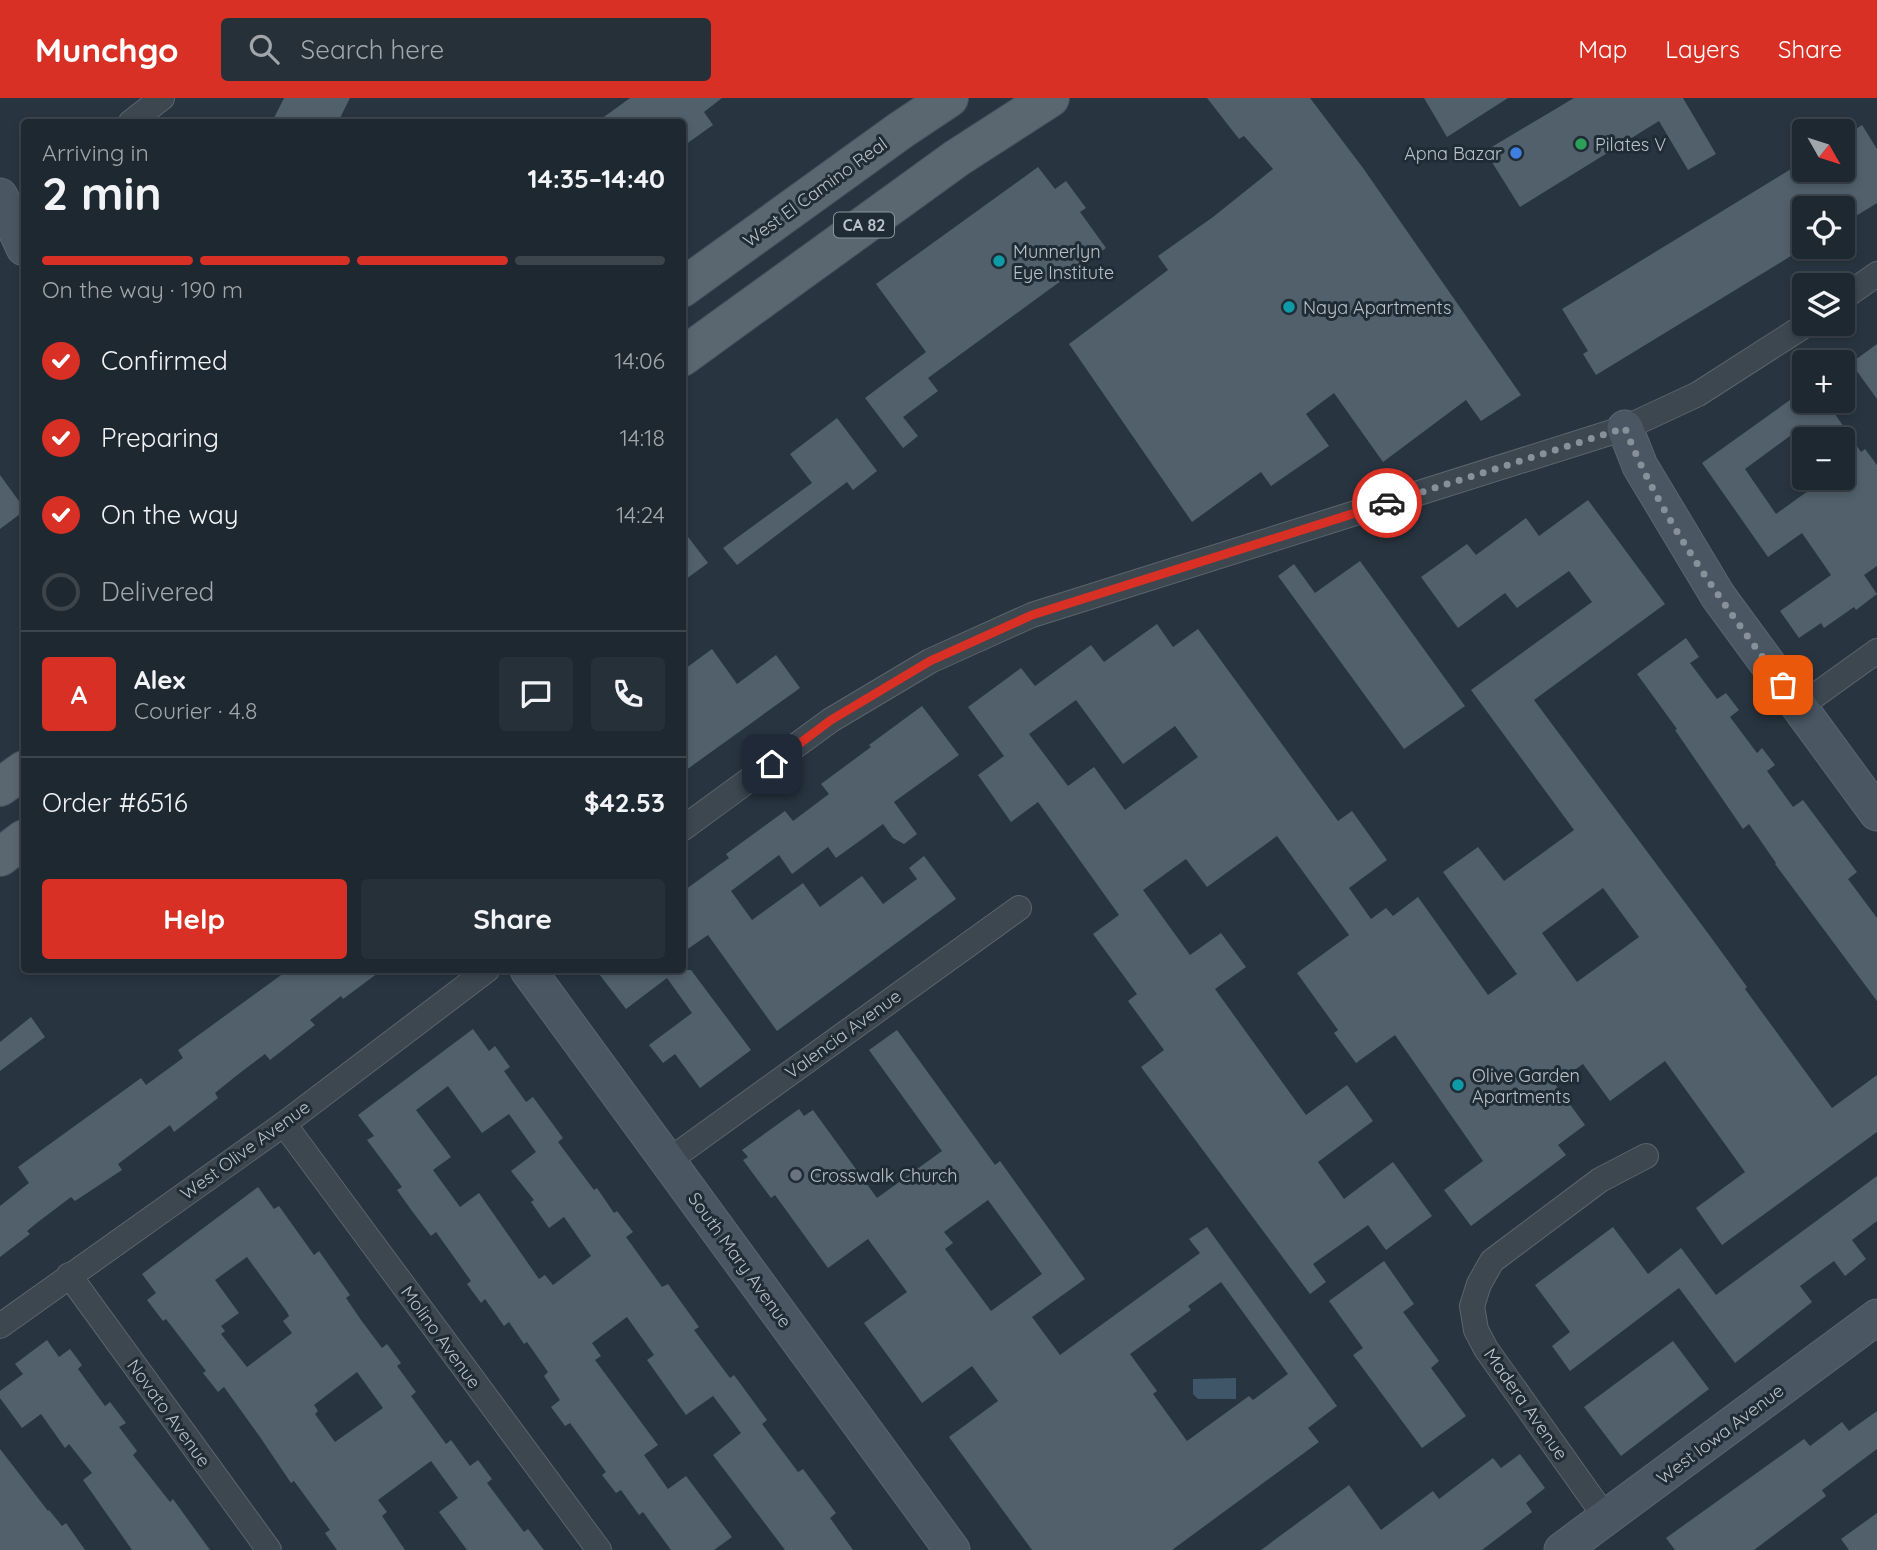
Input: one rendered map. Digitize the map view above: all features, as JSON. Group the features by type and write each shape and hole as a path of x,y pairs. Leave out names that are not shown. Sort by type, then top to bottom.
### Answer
{"main road":[{"name":"West El Camino Real","path":"686,285 949,98"},
{"name":"CA 82","path":"686,354 957,158 1050,98"},
{"path":"0,787 21,771"},
{"path":"0,857 21,841"}],"street":[{"path":"135,119 162,98"},
{"path":"8,209 21,241"},
{"path":"1855,290 1877,274"},
{"path":"686,826 831,720 930,661 1032,615 1625,428 1698,394 1792,334"},
{"path":"1625,428 1640,466 1718,596 1877,813"},
{"path":"1799,707 1877,651"},
{"name":"Valencia Avenue","path":"668,1161 1018,908"},
{"name":"West Olive Avenue","path":"0,1326 284,1124 483,973"},
{"name":"South Mary Avenue","path":"530,973 952,1550"},
{"name":"Molino Avenue","path":"284,1124 598,1550"},
{"name":"Madera Avenue","path":"1606,1518 1486,1349 1476,1330 1472,1306 1479,1284 1492,1261 1600,1180 1646,1156"},
{"name":"Novato Avenue","path":"69,1275 269,1550"},
{"name":"West Iowa Avenue","path":"1562,1550 1877,1317"}],"water":[{"path":"1236,1378 1236,1399 1198,1399 1193,1394 1193,1379"}],"building":[{"path":"284,98 350,98 340,119 274,119"},
{"path":"630,98 722,98 704,112 713,125 686,144 686,119 601,119"},
{"name":"Naya Apartments","path":"1207,98 1310,98 1363,168 1521,395 1481,421 1466,400 1383,462 1334,393 1306,414 1329,446 1271,486 1261,472 1192,522 1069,344 1168,270 1158,256 1273,169 1244,136 1239,139"},
{"path":"1424,98 1508,98 1447,137"},
{"path":"1574,98 1683,98 1716,154 1688,170 1659,121 1520,207 1485,151"},
{"path":"1862,125 1877,149 1877,203 1855,217 1855,196 1792,196 1792,255 1596,375 1583,354 1588,351 1562,309 1792,168 1792,182 1855,182 1855,129"},
{"name":"Munnerlyn Eye Institute","path":"1038,167 1055,189 1066,181 1086,208 1080,212 1106,248 928,378 938,391 903,417 918,436 903,448 865,398 926,352 876,284"},
{"path":"1877,344 1877,399 1855,369 1855,360"},
{"path":"1792,399 1792,413 1834,413 1844,427 1792,427 1792,435 1745,469 1776,514 1809,490 1855,490 1855,443 1861,452 1865,449 1877,465 1877,566 1864,575 1877,594 1856,610 1854,607 1824,628 1821,623 1799,638 1780,611 1831,575 1802,533 1768,557 1702,463"},
{"path":"837,418 877,471 853,490 847,482 737,565 723,548 812,483 790,454"},
{"path":"0,475 21,504 21,513 0,529"},
{"path":"1588,500 1665,604 1534,700 1710,936 1747,987 1745,989 1832,1108 1877,1075 1877,1132 1722,1245 1696,1208 1745,1172 1665,1061 1610,1101 1583,1064 1555,1084 1585,1125 1558,1145 1566,1155 1471,1226 1444,1190 1483,1161 1395,1035 1356,1063 1334,1033 1338,1030 1297,973 1349,935 1277,836 1207,887 1186,859 1143,890 1190,955 1221,933 1246,967 1215,989 1306,1115 1347,1085 1373,1121 1318,1162 1344,1199 1393,1162 1432,1216 1386,1250 1368,1225 1313,1264 1326,1282 1310,1294 1141,1067 1164,1050 1128,1001 1137,994 1093,934 1119,915 1038,802 1011,822 978,775 1004,756 968,707 1021,668 1035,686 1091,645 1104,662 1157,624 1173,647 1198,629 1338,821 1352,811 1387,860 1349,888 1371,919 1386,908 1393,916 1418,897 1488,995 1517,974 1443,872 1478,847 1504,881 1574,830 1471,690 1592,602 1569,571 1517,608 1505,593 1458,628 1421,577 1467,544 1476,555 1526,518 1539,536","holes":["1076,700 1123,764 1175,726 1198,757 1125,810 1094,767 1068,786 1029,734","1603,888 1639,937 1577,982 1542,933"]},
{"path":"686,534 708,563 686,579"},
{"path":"1360,561 1465,706 1404,749 1278,576 1294,564 1315,593"},
{"path":"1686,638 1699,657 1690,663 1717,699 1726,693 1739,710 1730,717 1757,753 1762,748 1775,765 1767,771 1793,807 1803,800 1857,872 1848,879 1877,918 1877,1001 1775,864 1749,824 1743,829 1637,674"},
{"path":"712,649 737,684 776,655 800,688 686,770 686,668"},
{"path":"922,706 959,755 894,802 917,834 904,844 893,838 883,824 836,858 828,847 792,874 779,855 731,891 752,920 803,883 820,907 862,876 883,904 917,879 909,868 924,856 956,899 777,1031 708,935 686,950 686,889 729,858 726,854 785,811 793,821 829,794 821,784 871,747 869,745"},
{"path":"686,970 691,970 751,1050 700,1088 675,1054 663,1063 649,1045 692,1013 667,978 626,1009 598,973 686,973"},
{"path":"284,973 378,973 343,999 341,996 310,1020 315,1025 270,1060 265,1054 236,1076 215,1093 218,1098 174,1132 170,1125 118,1164 122,1170 75,1201 71,1197 27,1231 30,1234 0,1257 0,1206 29,1183 18,1167 141,1078 146,1085 183,1058 178,1050"},
{"path":"31,1017 45,1037 0,1071 0,1042"},
{"path":"473,1029 489,1051 495,1046 510,1067 504,1071 526,1102 533,1097 563,1138 558,1142 594,1190 597,1188 614,1213 617,1211 633,1232 626,1237 662,1287 668,1284 699,1327 694,1330 730,1378 734,1375 767,1420 762,1424 798,1472 803,1469 836,1513 830,1518 853,1550 785,1550 713,1455 741,1433 713,1396 686,1415 647,1360 654,1355 627,1317 592,1343 601,1356 595,1360 658,1445 644,1455 668,1489 686,1476 732,1537 714,1550 671,1550 643,1512 639,1515 621,1490 616,1493 602,1475 606,1472 570,1423 565,1426 551,1407 560,1400 544,1376 548,1372 509,1322 504,1326 485,1299 481,1303 467,1284 471,1281 436,1232 431,1236 412,1211 397,1190 402,1187 367,1140 374,1136 358,1115","holes":["448,1086 482,1133 509,1114 536,1152 511,1171 534,1200 531,1202 549,1228 564,1217 591,1256 553,1285 545,1275 539,1279 479,1193 460,1207 433,1170 451,1157 416,1110"]},
{"path":"897,1030 995,1165 1000,1161 1085,1279 1032,1317 1060,1355 1200,1253 1189,1239 1207,1227 1337,1406 1308,1428 1319,1442 1172,1550 1032,1550 949,1437 998,1401 972,1366 922,1403 864,1323 907,1292 868,1239 828,1268 775,1195 771,1198 743,1160 748,1157 742,1150 799,1109 804,1116 813,1110 877,1198 942,1151 869,1050","holes":["988,1200 1042,1274 991,1311 945,1249 953,1243 944,1232","1221,1282 1288,1374 1253,1400 1249,1396 1187,1441 1153,1394 1157,1391 1130,1354 1191,1310 1188,1306"]},
{"path":"1877,1176 1877,1221 1852,1240 1866,1259 1845,1276 1834,1261 1800,1286 1812,1302 1735,1363 1679,1288 1570,1371 1552,1346 1570,1332 1535,1285 1613,1227 1648,1274 1681,1248 1716,1295"},
{"path":"258,1187 274,1209 279,1206 314,1255 319,1251 350,1295 346,1298 361,1320 382,1348 387,1344 401,1363 397,1366 416,1392 411,1396 446,1444 451,1440 470,1466 478,1460 492,1479 487,1483 524,1532 528,1529 544,1550 467,1550 439,1512 458,1498 431,1461 378,1500 387,1512 382,1516 405,1550 337,1550 325,1533 330,1530 294,1481 291,1483 224,1387 218,1392 203,1373 206,1371 166,1319 163,1321 147,1300 156,1293 142,1274","holes":["247,1257 287,1312 289,1316 283,1321 292,1333 247,1367 221,1334 225,1331 221,1326 239,1313 215,1280","357,1372 383,1408 335,1442 315,1414 318,1411 314,1405"]},
{"path":"1384,1261 1414,1304 1403,1312 1439,1361 1431,1368 1466,1416 1422,1448 1353,1355 1363,1348 1329,1301"},
{"path":"47,1340 59,1357 70,1349 82,1365 78,1369 105,1406 110,1402 126,1423 119,1427 137,1451 133,1455 170,1502 173,1499 210,1550 132,1550 83,1480 92,1473 69,1444 65,1448 41,1414 22,1428 0,1398 0,1391 23,1374 15,1364"},
{"path":"1673,1341 1709,1389 1621,1456 1584,1407"},
{"path":"1877,1411 1877,1449 1822,1490 1826,1496 1754,1550 1675,1550 1666,1538 1804,1439 1810,1446 1842,1422 1849,1431"},
{"path":"0,1449 48,1511 62,1526 66,1523 85,1550 0,1550"},
{"path":"1520,1454 1545,1488 1526,1503 1532,1512 1482,1550 1261,1550 1349,1485 1381,1530 1433,1491 1439,1499 1493,1458 1501,1468"},
{"path":"1877,1513 1877,1550 1849,1550 1841,1539"}],"way so far":[{"path":"1387,503 1625,428 1640,466 1693,556 1718,596 1783,685"}],"place":[{"name":"Pilates V","path":"1581,144"},
{"name":"Apna Bazar","path":"1516,153"},
{"name":"Munnerlyn Eye Institute","path":"999,261"},
{"name":"Naya Apartments","path":"1289,307"},
{"name":"Olive Garden Apartments","path":"1458,1085"},
{"name":"Crosswalk Church","path":"796,1175"}],"route":[{"path":"772,764 831,720 930,661 1032,615 1387,503"}]}
